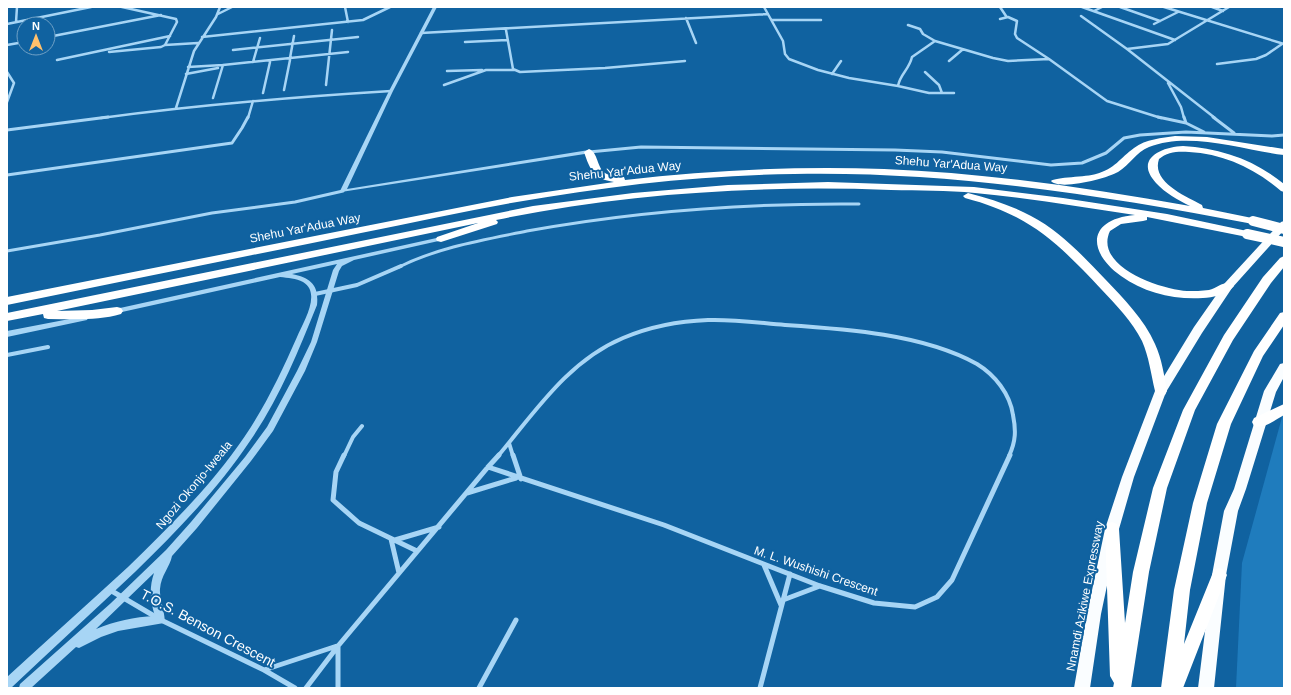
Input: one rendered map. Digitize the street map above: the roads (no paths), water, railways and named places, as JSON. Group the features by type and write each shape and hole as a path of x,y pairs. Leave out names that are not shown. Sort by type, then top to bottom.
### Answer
{"highway":[{"path":"1015,181 1062,182 1085,179 1115,170 1144,145 1176,139 1220,142 1284,152"},
{"path":"1211,213 1179,196 1158,180 1152,171 1152,164 1156,156 1165,151 1182,149 1220,154 1244,163 1265,174 1284,189"},
{"path":"586,153 601,176 608,178 669,174 702,176"},
{"path":"512,200 531,193 576,184 590,178 586,153"},
{"name":"Shehu Yar'Adua Way","path":"7,301 512,200 576,189 702,176 783,172 884,172 1015,181 1112,195 1211,213 1284,229"},
{"name":"Shehu Yar'Adua Way","path":"7,318 533,209 632,196 728,188 828,185 920,187 1018,195 1168,217 1284,242"},
{"path":"920,187 989,201 1020,213 1053,234 1067,246 1119,301 1145,335 1154,354 1161,391"},
{"path":"441,239 533,209"},
{"path":"1168,217 1134,218 1110,225 1103,233 1102,242 1106,255 1116,267 1133,279 1151,287 1171,293 1192,295 1210,294 1228,286"},
{"name":"Nnamdi Azikiwe Expressway","path":"1082,688 1094,614 1112,529 1128,477 1161,391 1198,330 1228,286 1284,224"},
{"path":"1121,688 1141,572 1160,488 1189,410 1228,338 1267,280 1284,260"},
{"path":"7,318 92,314 117,311"},
{"path":"1170,688 1182,590 1198,511 1224,424 1258,354 1284,316"},
{"path":"1206,688 1219,575 1231,511 1240,489 1259,422 1270,390 1284,366"},
{"path":"1259,422 1284,409"},
{"path":"1112,529 1121,688"},
{"path":"1175,688 1219,575"}],"street":[{"path":"46,16 91,7"},
{"path":"122,7 176,19 177,22 166,43"},
{"path":"176,108 188,67 199,41 218,14 220,7"},
{"path":"218,14 232,7"},
{"path":"345,7 348,22"},
{"path":"202,37 348,22 368,18 390,7"},
{"path":"343,191 391,91 435,7"},
{"path":"764,7 783,41 785,54 789,59 832,74 929,93 954,93"},
{"path":"1000,7 1006,16"},
{"path":"1082,7 1175,40"},
{"path":"1094,11 1102,7"},
{"path":"1120,7 1160,21"},
{"path":"1164,7 1283,44"},
{"path":"1212,7 1223,11"},
{"path":"1127,49 1168,44 1229,7"},
{"path":"1154,24 1178,12"},
{"path":"421,33 506,30 768,14"},
{"path":"56,35 161,15"},
{"path":"1000,19 1006,16 1012,17 1017,21 1015,34 1017,38 1107,101 1162,118 1186,123 1206,133"},
{"path":"1081,16 1127,49 1235,134"},
{"path":"686,18 696,43"},
{"path":"772,20 820,20"},
{"path":"7,24 16,22"},
{"path":"908,25 920,29 923,34 935,41 962,50 1008,61 1049,59"},
{"path":"326,85 332,30"},
{"path":"506,30 506,40 513,69 515,70"},
{"path":"58,60 170,36"},
{"path":"284,90 294,36"},
{"path":"233,50 358,37"},
{"path":"253,62 260,38"},
{"path":"465,42 506,40"},
{"path":"89,54 161,46 166,43 199,41"},
{"path":"898,86 899,80 910,66 912,57 935,41"},
{"path":"1217,64 1256,59 1266,55 1283,44"},
{"path":"949,61 962,50"},
{"path":"188,67 270,62 348,52"},
{"path":"186,74 223,66 290,59"},
{"path":"447,71 515,70 543,72 685,61"},
{"path":"832,74 841,61"},
{"path":"263,93 270,62"},
{"path":"213,98 223,66"},
{"path":"444,85 486,70"},
{"path":"7,72 14,83 7,102"},
{"path":"925,72 938,85 942,94"},
{"path":"1167,82 1181,107 1186,123"},
{"path":"7,130 176,108 253,100 391,91"},
{"path":"7,175 232,144 241,133 249,116 253,100"},
{"path":"7,251 100,235 212,213 295,202 343,191 586,153 653,147 942,152 1051,165 1078,164 1106,153 1124,138 1153,134 1206,133 1268,136 1284,135"},
{"path":"280,275 298,277 305,280 311,284 315,294 362,284 403,264 444,248 606,218 662,211 740,205 859,204"},
{"path":"7,334 441,239"},
{"name":"Ngozi Okonjo-Iweala","path":"24,688 123,597 175,545 194,525 248,459 274,422 289,395 314,342 328,291 336,270 340,265 354,258"},
{"name":"Ngozi Okonjo-Iweala","path":"7,684 168,534 219,477 237,454 269,404 289,365 314,305 315,294"},
{"name":"M. L. Wushishi Crescent","path":"709,320 772,323 894,337 922,342 944,349 968,360 986,371 1002,387 1011,406 1016,432 1011,452 952,580 937,597 915,607 874,603 820,586 664,525 488,467 509,443 566,375 590,356 622,337 655,326 709,320"},
{"path":"7,355 48,347"},
{"path":"362,426 354,437 336,472 333,500 359,523 417,551"},
{"path":"467,493 519,478 509,443"},
{"path":"306,688 338,646 488,467"},
{"path":"393,540 440,526"},
{"path":"393,540 399,573"},
{"path":"63,653 88,637 109,628 125,623 161,620 155,602 155,588 158,575 175,545"},
{"path":"764,565 782,603"},
{"path":"760,688 790,574"},
{"path":"782,603 820,586"},
{"name":"T.O.S. Benson Crescent","path":"109,590 161,620 264,670 295,688"},
{"path":"479,688 516,620"},
{"path":"264,670 338,646"},
{"path":"338,646 338,688"}]}
